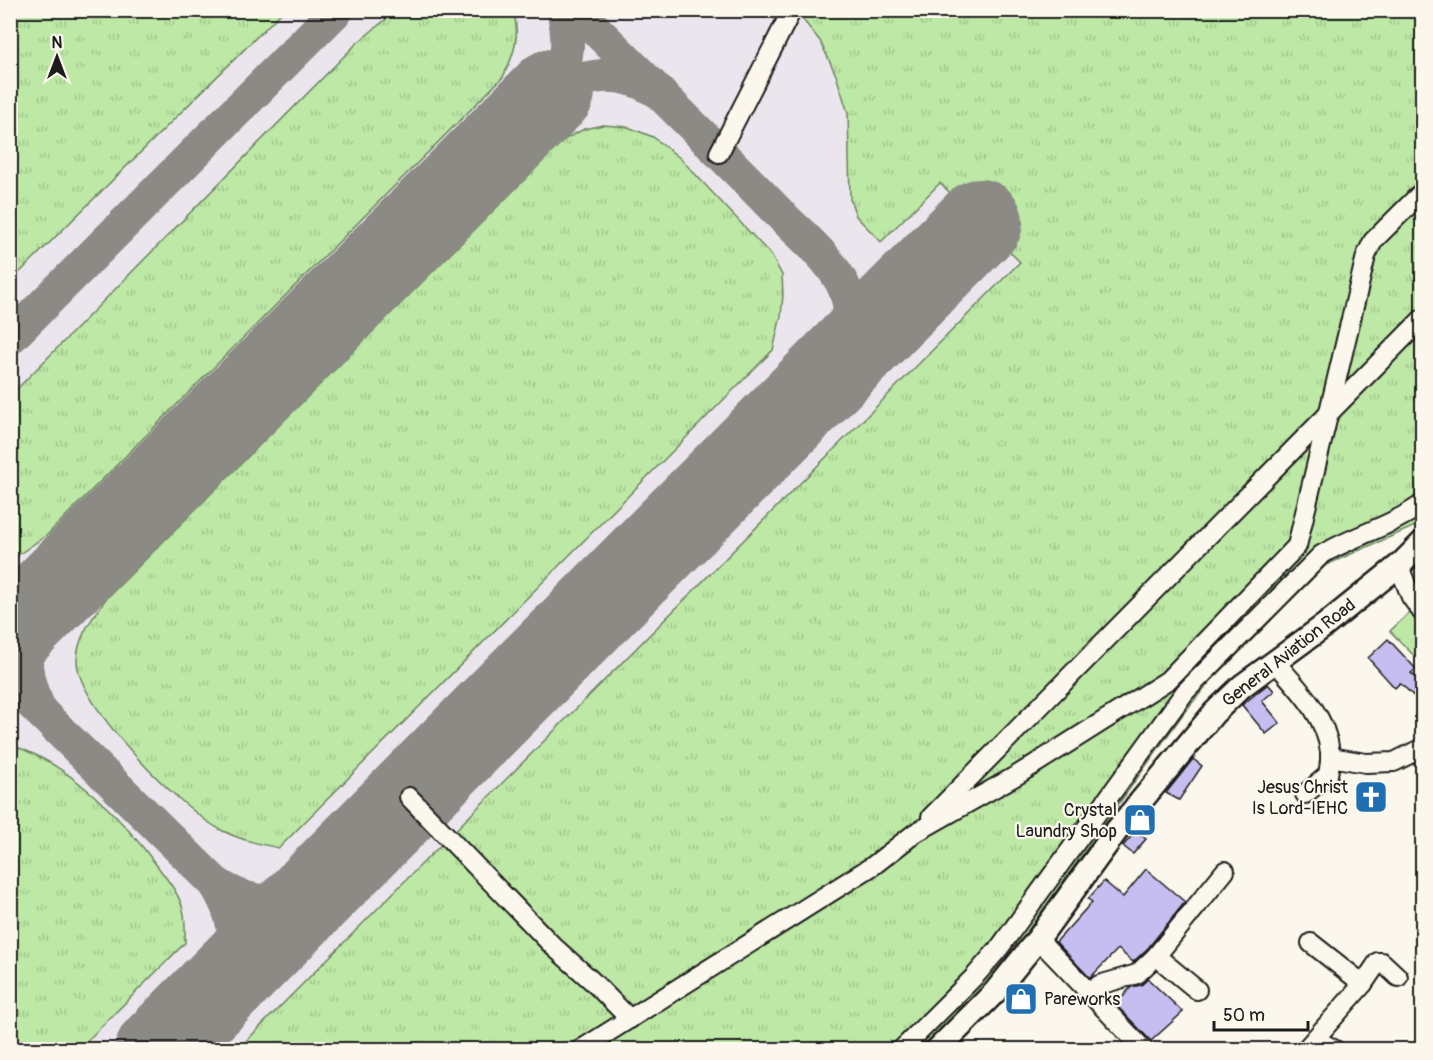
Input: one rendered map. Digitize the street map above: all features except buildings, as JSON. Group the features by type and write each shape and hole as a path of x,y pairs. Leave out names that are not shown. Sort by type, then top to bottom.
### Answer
{"main road":[{"name":"General Aviation Road","path":"943,1047 995,992 1038,939 1117,830 1214,713 1242,686 1324,626 1399,566 1422,543"}],"street":[{"path":"719,153 792,10"},
{"path":"915,833 1019,774 1168,680 1297,546 1366,256 1373,240 1422,192"},
{"path":"580,1050 874,865 915,833 1422,319"},
{"path":"901,1050 975,976 1000,947 1185,692 1321,555 1339,544 1400,518 1422,504"},
{"path":"1399,566 1411,597 1422,612"},
{"path":"1275,662 1298,688 1321,721 1330,757 1328,776 1305,794"},
{"path":"1330,757 1366,763 1394,762 1422,748"},
{"path":"409,797 554,947 630,1019"},
{"path":"1090,993 1099,985 1137,974 1156,956 1225,871"},
{"path":"1038,939 1144,1050"},
{"path":"1311,943 1363,984"},
{"path":"1156,956 1197,990"},
{"path":"1335,1050 1310,1044 1363,984 1378,962 1382,962 1398,977"}],"shaded area":[{"path":"10,11 1422,11 1422,523 1326,565 1207,685 1183,714 1103,829 920,1049 11,1049"}],"green space":[{"path":"11,10 283,10 283,11 11,281"},
{"path":"396,11 513,11 516,28 515,45 503,77 48,534 11,560 11,395 357,43"},
{"path":"796,11 1422,11 1422,523 1326,565 1207,685 1183,714 997,974 920,1049 237,1050 1020,262 940,183 881,242 856,216 850,199 848,113 836,75 820,41"},
{"path":"603,125 628,127 653,137 681,159 771,255 782,275 783,295 773,350 279,848 223,831 184,803 160,781 135,756 94,704 82,680 77,661 86,629 105,600 565,139 584,129"},
{"path":"1411,611 1422,623 1422,664 1390,631"},
{"path":"11,745 33,753 54,765 74,779 111,812 144,849 169,882 179,899 184,914 185,943 79,1049 11,1049"}],"taxiway":[{"path":"10,338 337,10"},
{"path":"552,92 565,63 567,32 563,10"},
{"path":"576,10 834,269 846,292 850,324 841,354 830,373"},
{"path":"552,92 576,81 601,76 626,78 651,88"},
{"path":"38,706 28,679 26,654 31,629 42,603"},
{"path":"10,682 215,883 240,896 266,902 292,899 319,888"},
{"path":"215,883 227,905 234,928 235,951 231,976"}],"runway":[{"path":"10,634 552,92"},
{"path":"158,1050 980,222"}],"place":[{"name":"Jesus Christ Is Lord-IEHC","path":"1371,797"},
{"name":"Crystal Laundry Shop","path":"1140,820"},
{"name":"Pareworks","path":"1021,999"}]}
